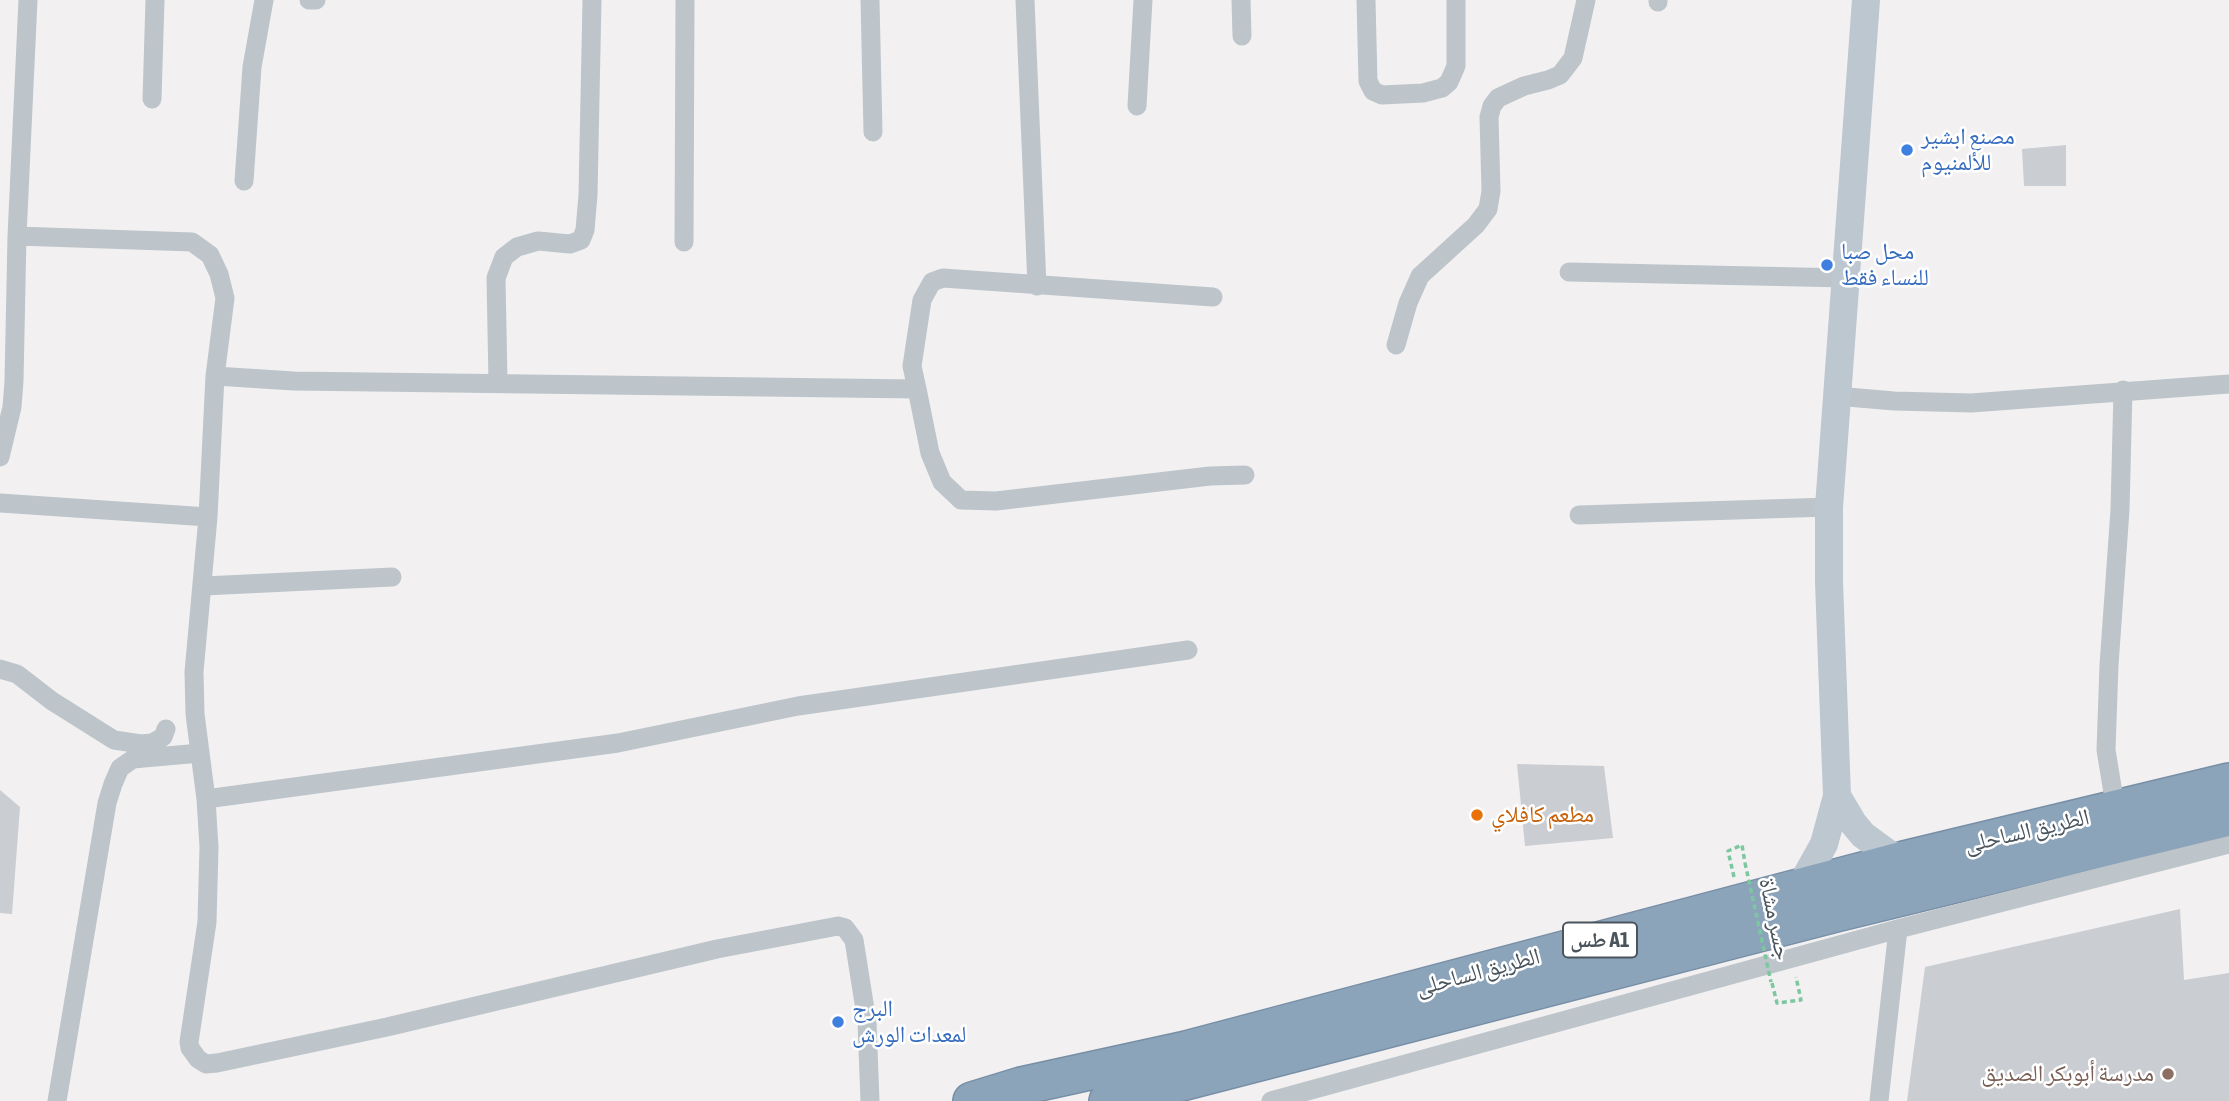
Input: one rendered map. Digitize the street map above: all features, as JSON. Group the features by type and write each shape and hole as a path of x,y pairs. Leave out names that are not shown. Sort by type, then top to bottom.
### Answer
{"highway":[{"name":"الطريق الساحلى","path":"972,1101 1021,1086 1186,1050 1904,860 2229,782"},
{"name":"الطريق الساحلى","path":"1108,1101 1166,1093 1823,916 2229,817"}],"street":[{"path":"0,457 9,420 14,381 28,0"},
{"path":"152,99 155,0"},
{"path":"244,181 252,67 264,0"},
{"path":"309,0 316,0"},
{"path":"498,382 496,278 504,257 517,247 538,241 570,244 581,240 585,230 592,0"},
{"path":"684,242 685,0"},
{"path":"870,0 873,132"},
{"path":"1024,0 1037,286"},
{"path":"1137,106 1143,0"},
{"path":"1241,0 1242,36"},
{"path":"1366,0 1368,81 1373,91 1382,95 1423,93 1442,88 1450,82 1456,66 1456,0"},
{"path":"1395,345 1420,276 1476,225 1488,209 1491,191 1489,117 1492,106 1498,99 1524,86 1560,75 1573,58 1586,0"},
{"path":"1800,887 1824,844 1837,796 1829,508 1866,0"},
{"path":"18,236 192,242 210,255 219,274 225,298 215,376 204,586 194,672 195,714 209,847 207,922 189,1042 194,1055 206,1064 387,1027 717,949 838,926 845,928 854,940 867,1022 870,1101"},
{"path":"1569,272 1847,278"},
{"path":"1213,297 943,278 932,282 922,300 912,366 930,453 942,482 961,500 996,501 1210,476 1245,475"},
{"path":"215,376 294,381 917,389"},
{"path":"1836,396 1971,403 2229,384"},
{"path":"2116,811 2106,750 2120,510 2123,390"},
{"path":"0,503 208,517"},
{"path":"1580,515 1829,508"},
{"path":"204,586 392,577"},
{"path":"206,799 618,743 798,706 1188,650"},
{"path":"0,669 17,674 52,701 114,740 124,743 152,743 163,737 166,729"},
{"path":"57,1101 107,803 113,784 120,768 133,759 200,753"},
{"path":"1837,796 1863,835 1889,854 1904,860"},
{"path":"1271,1101 1324,1094 1898,929 2229,844"},
{"path":"1879,1101 1898,929"}],"path":[{"name":"جسر مشاة","path":"1731,864 1728,851 1742,845 1777,1003 1801,1000 1799,991"}],"building":[{"path":"2066,145 2066,186 2024,186 2022,149"},
{"path":"1517,764 1604,766 1613,838 1525,846"},
{"path":"0,790 20,807 12,914 0,913"},
{"path":"2180,909 2184,980 2229,973 2229,1101 1907,1101 1925,967"}],"place":[{"name":"مصنع ابشير للألمنيوم","path":"1907,150"},
{"name":"محل صبا للنساء فقط","path":"1827,265"},
{"name":"مطعم كافلاي","path":"1477,815"},
{"name":"البرج لمعدات الورش","path":"838,1022"},
{"name":"مدرسة أبوبكر الصديق","path":"2168,1074"}]}
